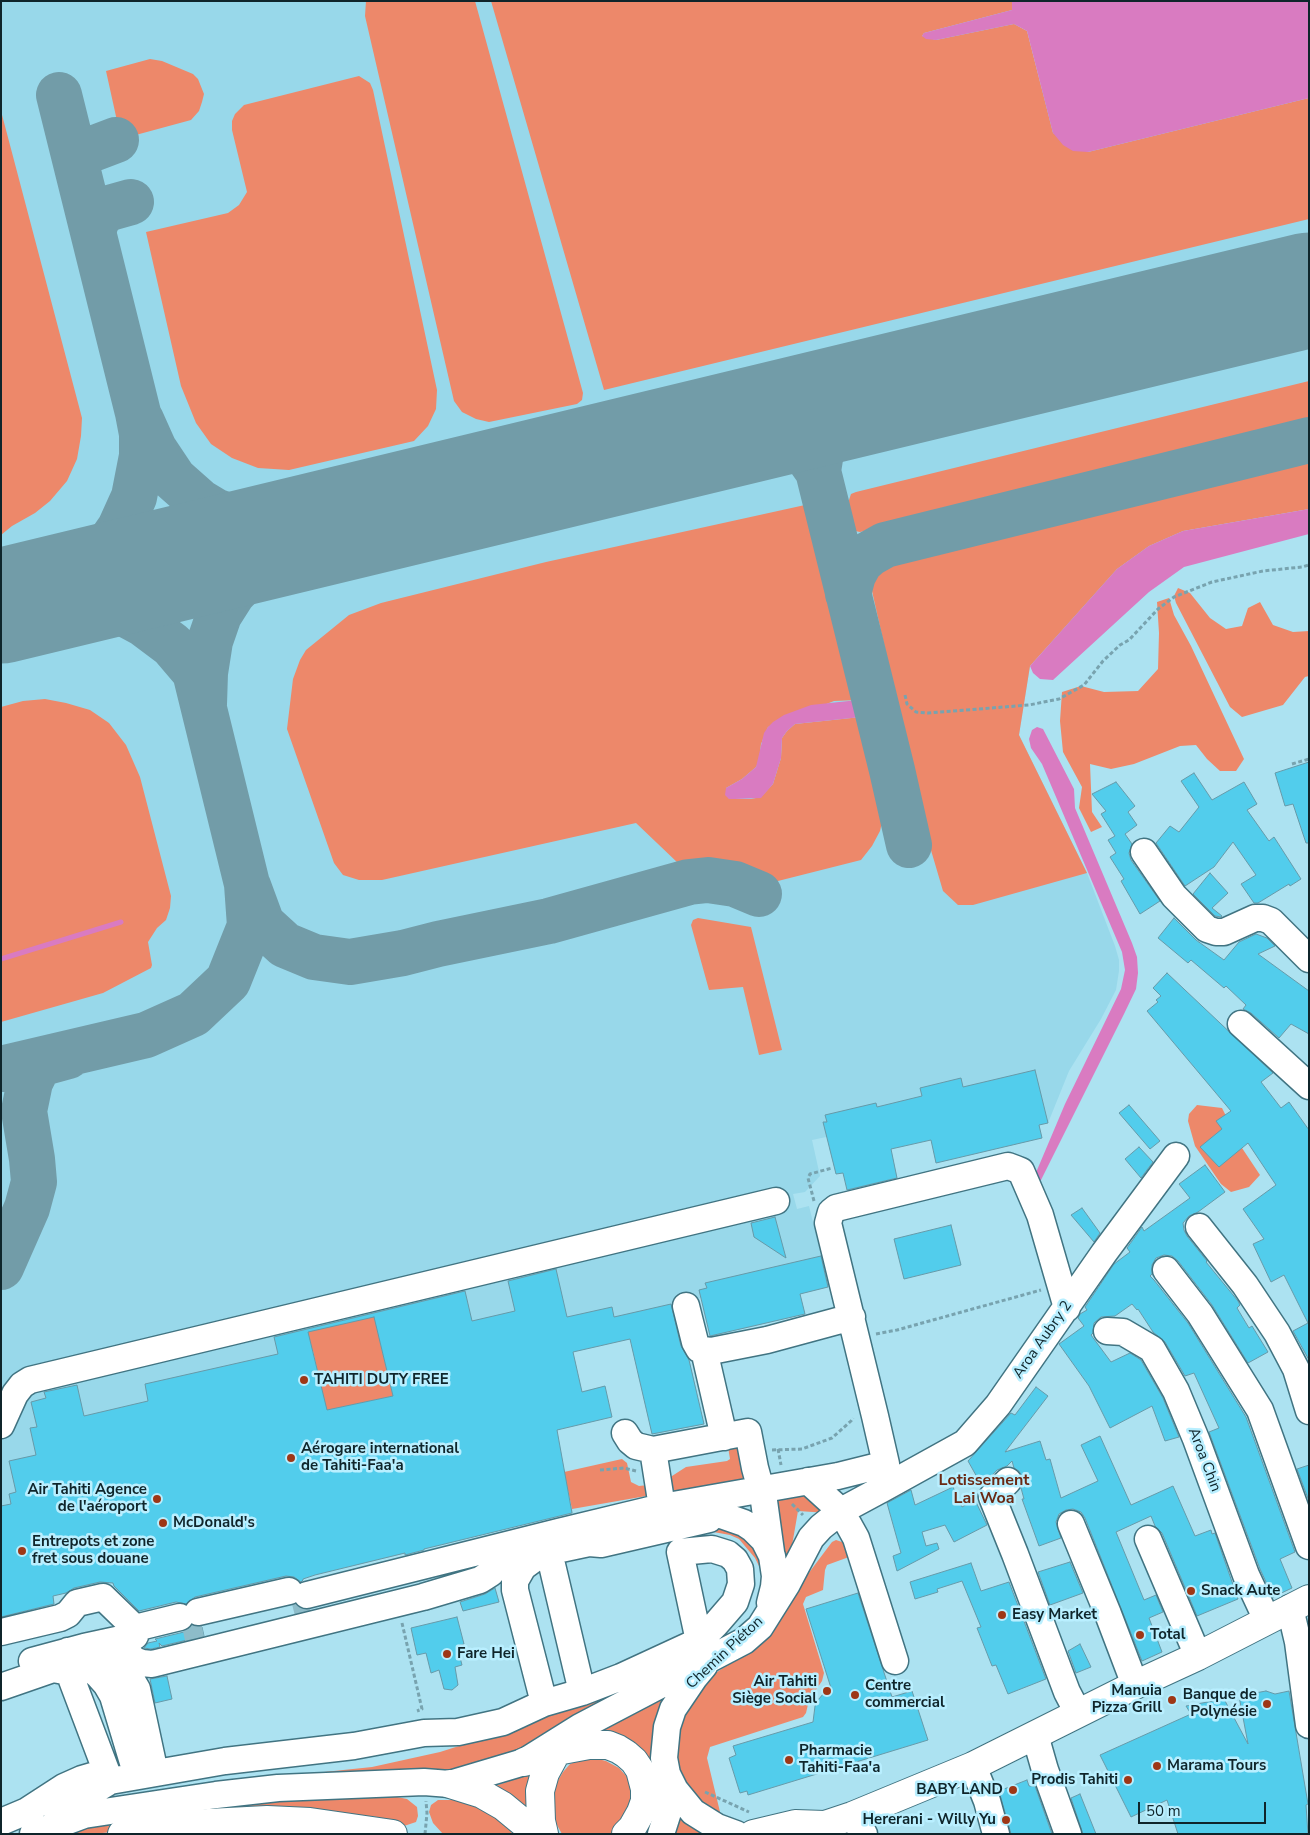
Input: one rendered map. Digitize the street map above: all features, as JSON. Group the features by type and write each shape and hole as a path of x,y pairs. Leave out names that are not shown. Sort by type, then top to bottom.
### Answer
{"main road":[{"path":"747,1828 795,1824 815,1829 858,1825 1035,1734 1198,1656 1289,1609"},
{"path":"544,1834 541,1820 540,1791 545,1773 557,1751 580,1727"},
{"path":"524,1762 557,1751 600,1744 618,1749 634,1761 640,1770 645,1789 645,1801 637,1820 626,1834"},
{"path":"450,1784 482,1794 503,1806 537,1834"},
{"path":"122,1834 128,1830 268,1820 310,1822 393,1834"}],"street":[{"path":"1144,852 1174,896 1208,929 1224,932 1255,918 1263,918 1271,921 1309,959"},
{"path":"1241,1024 1304,1094"},
{"name":"Aroa Aubry 2","path":"760,1627 787,1584 811,1538 821,1527 841,1511 965,1443 998,1404 1064,1296 1104,1253 1176,1156"},
{"path":"808,1481 849,1462 860,1454 871,1432 865,1415 854,1327 828,1223 831,1212 843,1206 1008,1166 1021,1171 1032,1194 1064,1296"},
{"path":"1,1425 15,1394 22,1384 30,1380 776,1202"},
{"path":"1200,1227 1245,1285 1277,1333 1296,1369 1309,1411"},
{"path":"1166,1270 1200,1314 1260,1410 1309,1546"},
{"path":"686,1306 695,1342 699,1348 711,1351 854,1327"},
{"name":"Aroa Chin","path":"1107,1331 1123,1332 1152,1349 1176,1391 1196,1438 1246,1574 1289,1609 1298,1642 1309,1725"},
{"path":"1,1822 27,1811 64,1787 82,1779 146,1775 225,1761 354,1746 424,1733 458,1732 503,1722 544,1703 582,1692 621,1677 704,1650 744,1641 760,1627 774,1587 775,1576 768,1520 758,1479 736,1434 704,1350"},
{"path":"865,1415 886,1464 885,1478 880,1490"},
{"path":"625,1433 630,1442 654,1460 656,1509"},
{"path":"654,1460 736,1434"},
{"path":"1,1669 656,1509 758,1479 808,1481 838,1476 886,1464"},
{"path":"808,1481 841,1511 856,1538 896,1661"},
{"path":"1008,1481 992,1497 1067,1692 1078,1713"},
{"path":"299,1596 620,1506 714,1514 753,1529 764,1540 772,1556"},
{"path":"544,1703 515,1590 516,1581 522,1567 542,1553 589,1543 600,1535 714,1514"},
{"path":"1071,1524 1108,1614 1134,1685"},
{"path":"1148,1539 1198,1656"},
{"path":"299,1596 500,1555 524,1541"},
{"path":"550,1552 582,1692"},
{"path":"99,1646 142,1663 152,1664 423,1597 480,1580 491,1573 496,1567 500,1555"},
{"path":"1,1632 60,1618 68,1614 77,1603 103,1597 135,1628 191,1622"},
{"path":"99,1646 127,1672 137,1690 146,1775"},
{"path":"33,1833 84,1815 216,1795 278,1788 424,1782 450,1784 524,1762 580,1727 698,1664 704,1650"},
{"path":"704,1650 694,1678 673,1709 664,1743 664,1758 675,1790 693,1812 717,1827 747,1828"},
{"path":"1,1688 53,1669 64,1670 70,1675 108,1776"},
{"path":"1035,1734 1045,1770 1068,1834"},
{"path":"973,1766 987,1801 996,1834"},
{"path":"661,1834 669,1809 668,1774"},
{"path":"33,1833 61,1810 90,1794 108,1776"}],"path":[{"path":"905,695 907,704 916,712 928,713 1042,704 1059,699 1084,685 1103,661 1120,645 1129,640 1158,609 1174,596 1199,586 1264,571 1309,565"},
{"path":"1292,764 1309,759"},
{"path":"815,1207 808,1178 810,1174 832,1168"},
{"path":"854,1327 897,1330 1064,1296"},
{"path":"758,1479 760,1451 802,1449 832,1438 851,1421 865,1415"},
{"path":"600,1470 624,1468 642,1472 654,1460"},
{"path":"401,1619 422,1709 413,1713"},
{"path":"704,1792 747,1810 747,1828"}],"shaded area":[{"path":"1,1 1012,1 1012,10 1063,145 1309,98 1309,509 1183,531 1044,650 1030,666 1019,735 1087,873 1119,960 1116,990 1101,1019 1069,1071 1048,1123 1039,1125 1042,1138 936,1163 931,1140 890,1146 898,1180 848,1192 844,1175 853,1170 836,1174 829,1148 834,1147 831,1136 812,1140 820,1176 805,1192 793,1194 797,1209 809,1206 829,1287 800,1294 805,1314 722,1334 722,1336 711,1339 701,1298 677,1303 704,1424 652,1435 630,1339 573,1352 582,1391 605,1386 612,1417 565,1428 549,1428 561,1455 573,1513 315,1575 137,1621 121,1605 112,1583 53,1596 55,1609 1,1621"},
{"path":"366,1 475,1 583,393 582,400 577,404 489,422 476,419 462,412 454,401 365,16"},
{"path":"491,1 1012,1 1012,10 924,33 922,36 936,40 1014,24 1027,31 1053,133 1088,152 1309,98 1309,219 604,390"},
{"path":"1012,1 1309,1 1309,98 1088,152 1073,151 1063,145 1053,133 1027,31 1014,24 936,40 926,39 922,36 924,33 1012,10"},
{"path":"150,59 162,61 193,74 198,79 204,94 199,111 191,120 121,139 106,71"},
{"path":"359,76 370,83 373,90 437,390 436,409 428,426 414,441 289,470 258,468 232,458 211,444 196,423 181,386 146,232 228,213 239,205 247,192 232,130 232,121 235,114 244,105"},
{"path":"1,111 82,418 77,459 67,481 50,501 1,535"},
{"path":"1309,381 1309,420 860,532 855,531 853,528 848,503 851,494 856,492"},
{"path":"1309,460 1309,509 1183,531 1149,546 1117,569 1030,666 1019,735 1087,873 973,905 958,905 943,891 928,840 872,591 872,583 876,572 884,564"},
{"path":"805,505 858,700 834,701 768,727 761,744 759,761 756,767 742,779 726,788 729,799 761,797 773,784 781,758 782,738 795,724 861,717 882,805 883,818 880,831 872,846 861,860 770,883 730,870 679,864 636,823 382,880 359,880 343,875 334,863 287,729 293,679 300,660 306,650 349,615 381,603 546,562"},
{"path":"1309,509 1309,534 1184,567 1149,592 1053,680 1040,679 1033,673 1030,666 1117,569 1149,546 1183,531"},
{"path":"1178,588 1190,593 1210,618 1226,629 1242,626 1248,608 1260,602 1273,625 1293,632 1309,631 1309,676 1305,677 1283,705 1242,717 1230,707 1176,603 1174,596"},
{"path":"1169,598 1174,615 1191,646 1244,759 1236,771 1220,771 1196,745 1180,746 1134,764 1111,769 1090,764 1092,812 1102,827 1091,832 1079,808 1082,787 1063,752 1060,721 1062,692 1081,686 1104,692 1138,691 1158,669 1159,633 1157,602"},
{"path":"45,699 90,710 109,723 126,745 140,777 171,896 170,908 166,920 157,928 148,942 151,968 103,993 1,1022 1,707 23,701"},
{"path":"858,700 861,717 795,724 787,731 782,738 781,758 773,784 761,798 729,799 725,795 726,788 742,779 756,767 764,733 773,722 784,715 811,705"},
{"path":"1037,727 1043,729 1074,789 1075,808 1132,943 1137,957 1138,973 1136,989 1037,1188 1032,1182 1065,1104 1121,989 1125,970 1122,952 1042,764 1031,748 1029,739 1032,730"},
{"path":"698,918 751,927 782,1050 759,1055 743,987 709,990 691,925 693,920"},
{"path":"1197,1105 1222,1108 1242,1148 1260,1175 1249,1187 1231,1192 1221,1184 1195,1146 1188,1121 1189,1114"},
{"path":"385,1314 380,1342 393,1396 323,1411 322,1390 313,1351 296,1334"},
{"path":"728,1447 738,1447 749,1483 674,1501 669,1479 672,1476 686,1467 727,1461 730,1459"},
{"path":"622,1459 627,1463 631,1482 639,1486 648,1485 652,1495 572,1509 564,1472"},
{"path":"803,1493 828,1513 798,1511 790,1557 785,1561 775,1503 778,1500"},
{"path":"706,1525 720,1526 741,1535 759,1555 765,1567 768,1580 768,1592 762,1614 750,1635 733,1647 488,1769 467,1777 448,1781 420,1783 289,1784 158,1802 156,1797 286,1776 372,1767 440,1752 529,1724 589,1698 651,1678 692,1661 746,1630 758,1612 764,1593 761,1570 755,1558 739,1539 730,1535 708,1531 670,1536 669,1533"},
{"path":"836,1540 847,1546 849,1557 827,1565 823,1590 806,1597 803,1604 824,1673 822,1681 809,1700 803,1717 710,1747 707,1758 720,1812 718,1817 680,1788 674,1745 685,1713 704,1684 717,1672 742,1656 757,1642 832,1542"},
{"path":"677,1689 657,1834 637,1834 650,1789 583,1735"},
{"path":"594,1758 606,1761 619,1768 629,1779 634,1806 616,1834 562,1834 553,1818 554,1795 557,1782 570,1764 582,1759"},
{"path":"537,1771 535,1827 484,1790"},
{"path":"310,1796 397,1797 407,1799 417,1807 418,1816 416,1822 404,1826 394,1825 377,1817 370,1816 195,1824 92,1834 68,1834 91,1825 147,1814"},
{"path":"438,1800 455,1800 470,1804 491,1814 511,1830 512,1834 443,1834 433,1823 429,1812 431,1805"},
{"path":"678,1815 696,1830 702,1834 670,1834"}],"building":[{"path":"1309,762 1309,843 1306,843 1293,804 1285,806 1275,773"},
{"path":"1194,773 1212,800 1244,782 1257,804 1247,810 1269,841 1274,837 1301,879 1258,903 1254,903 1241,884 1256,875 1233,842 1214,867 1185,886 1156,843 1170,826 1179,832 1199,807 1181,781"},
{"path":"1116,782 1135,806 1128,812 1137,825 1125,834 1132,844 1129,853 1131,860 1160,901 1140,914 1121,881 1124,879 1110,857 1116,853 1108,840 1115,836 1101,814 1106,811 1092,794"},
{"path":"1210,873 1228,893 1212,908 1221,917 1215,916 1193,894"},
{"path":"1174,918 1196,940 1224,960 1239,942 1256,934 1267,938 1275,946 1258,954 1309,991 1309,1034 1291,1024 1279,1038 1251,1013 1243,1009 1246,1005 1226,986 1224,988 1191,960 1188,963 1158,938"},
{"path":"1167,973 1273,1073 1261,1082 1281,1108 1289,1102 1309,1130 1309,1360 1293,1331 1308,1323 1284,1275 1271,1282 1253,1244 1264,1239 1243,1209 1276,1185 1248,1143 1219,1167 1200,1147 1222,1129 1216,1121 1231,1111 1147,1011 1158,1002 1156,1000 1161,996 1153,988"},
{"path":"1035,1070 1048,1123 1039,1125 1042,1138 936,1163 931,1140 891,1149 897,1178 847,1190 843,1173 836,1174 823,1122 827,1122 825,1115 876,1103 877,1107 922,1096 920,1088 961,1078 963,1087"},
{"path":"1129,1105 1160,1141 1150,1149 1119,1113"},
{"path":"1139,1147 1153,1162 1141,1178 1125,1159"},
{"path":"1205,1165 1225,1192 1198,1212 1189,1216 1183,1223 1184,1230 1206,1262 1238,1301 1240,1305 1237,1308 1249,1328 1252,1326 1268,1352 1248,1363 1212,1305 1172,1256 1164,1255 1156,1258 1152,1265 1152,1274 1150,1276 1188,1323 1246,1417 1295,1552 1280,1559 1292,1588 1273,1597 1260,1569 1209,1432 1219,1428 1194,1373 1185,1376 1165,1342 1153,1332 1138,1309 1132,1304 1115,1316 1101,1317 1094,1323 1091,1335 1111,1362 1130,1353 1141,1360 1163,1398 1179,1437 1165,1441 1152,1406 1110,1428 1089,1386 1059,1344 1084,1326 1078,1318 1080,1314 1087,1310 1085,1307 1114,1264 1130,1252 1127,1248 1142,1227 1144,1231 1190,1198 1179,1184"},
{"path":"1082,1208 1100,1233 1094,1242 1071,1215"},
{"path":"775,1217 786,1258 754,1237 751,1223"},
{"path":"951,1225 961,1265 904,1279 894,1239"},
{"path":"821,1256 828,1287 800,1294 805,1314 710,1336 699,1290 707,1288 705,1283"},
{"name":"Aérogare international de Tahiti-Faa'a","path":"556,1269 567,1317 612,1307 614,1317 671,1304 681,1346 689,1360 704,1424 652,1434 630,1339 573,1352 582,1392 605,1386 612,1417 557,1430 572,1513 405,1555 405,1553 315,1575 303,1579 301,1582 294,1577 286,1576 195,1597 186,1604 176,1602 139,1611 113,1583 100,1582 74,1588 66,1593 53,1596 54,1604 1,1617 1,1506 11,1504 9,1494 16,1492 9,1461 36,1455 30,1428 37,1427 31,1402 46,1398 44,1392 77,1385 84,1416 148,1401 145,1384 278,1354 274,1337 465,1291 472,1321 515,1311 508,1281","holes":["374,1317 393,1396 327,1410 308,1332"]},
{"path":"1036,1387 1048,1396 1005,1452 1040,1441 1046,1460 1050,1459 1061,1498 1098,1481 1081,1445 1100,1436 1131,1505 1173,1486 1195,1536 1211,1530 1212,1534 1215,1533 1238,1599 1197,1616 1162,1533 1155,1526 1151,1516 1116,1532 1144,1600 1156,1595 1163,1612 1149,1618 1162,1652 1142,1661 1081,1512 1073,1509 1059,1514 1056,1522 1061,1538 1039,1546 1022,1499 1024,1499 1021,1488 1022,1477 1019,1471 1014,1468 1012,1461 1007,1466 997,1470 982,1486 968,1461 1011,1413 1015,1415"},
{"path":"1309,1465 1309,1501 1297,1469"},
{"path":"953,1487 962,1507 975,1500 987,1525 954,1542 945,1525 922,1532 926,1546 937,1543 939,1549 897,1571 893,1556 901,1553 887,1503 911,1490 915,1505"},
{"path":"1070,1562 1083,1593 1050,1605 1038,1572"},
{"name":"Easy Market","path":"971,1563 981,1591 1009,1582 1046,1679 1008,1694 996,1665 992,1666 977,1628 981,1627 962,1581 937,1589 938,1592 915,1599 910,1582"},
{"path":"495,1588 499,1602 463,1611 460,1602 485,1594"},
{"name":"Centre commercial","path":"858,1593 892,1697 912,1691 928,1740 748,1795 747,1791 740,1793 729,1758 736,1755 733,1746 813,1722 815,1706 818,1700 831,1688 806,1609"},
{"name":"Fare Hei","path":"457,1617 464,1644 457,1646 462,1665 455,1667 458,1685 452,1690 444,1689 439,1670 431,1673 426,1653 417,1655 411,1628"},
{"path":"192,1625 202,1627 204,1636 162,1646 159,1643 160,1647 151,1649 144,1648 148,1643 157,1641 155,1639 184,1632"},
{"path":"1080,1644 1091,1667 1076,1673 1068,1651"},
{"path":"167,1676 172,1699 155,1703 150,1679"},
{"path":"1266,1691 1275,1694 1289,1691 1308,1804 1306,1805 1308,1834 1178,1834 1167,1800 1131,1817 1100,1755 1191,1714 1186,1706 1224,1699 1248,1744 1239,1696"},
{"path":"1027,1780 1029,1786 1035,1786 1052,1834 1011,1834 999,1791"},
{"path":"1080,1794 1096,1834 1083,1834 1071,1798"}],"waterway":[{"path":"1,959 121,922"}],"taxiway":[{"path":"55,593 99,554 120,528 134,497 142,456 142,434 138,413 59,95"},
{"path":"77,163 87,151 116,140"},
{"path":"94,230 96,220 106,209 131,202"},
{"path":"872,396 847,411 829,431 822,446 818,471 909,845"},
{"path":"141,420 154,449 174,479 200,502 215,511 247,523 329,526"},
{"path":"751,426 781,433 790,438 804,451 818,471"},
{"path":"848,594 853,575 860,562 869,554 885,545 1309,440"},
{"path":"204,704 205,673 210,641 219,615 233,593 272,553 325,528"},
{"path":"1,1069 146,1035 193,1014 228,981 250,926 247,884 195,672 172,645 144,624 118,610 55,593"},
{"path":"248,886 262,924 285,945 314,957 350,962 403,953 549,921 689,882 708,880 735,884 759,894"},
{"path":"1,1267 27,1208 34,1182 24,1111 30,1082 39,1064 68,1056"}],"runway":[{"path":"1,606 1309,290"}],"tunnel":[{"path":"292,1604 308,1600"},
{"path":"183,1631 202,1627"}],"place":[{"name":"TAHITI DUTY FREE","path":"304,1380"},
{"name":"Aérogare international de Tahiti-Faa'a","path":"291,1458"},
{"name":"Air Tahiti Agence de l'aéroport","path":"157,1499"},
{"name":"McDonald's","path":"163,1523"},
{"name":"Entrepots et zone fret sous douane","path":"22,1551"},
{"name":"Snack Aute","path":"1191,1591"},
{"name":"Easy Market","path":"1002,1615"},
{"name":"Total","path":"1140,1635"},
{"name":"Fare Hei","path":"447,1654"},
{"name":"Air Tahiti Siège Social","path":"827,1691"},
{"name":"Centre commercial","path":"855,1695"},
{"name":"Manuia Pizza Grill","path":"1172,1700"},
{"name":"Banque de Polynésie","path":"1267,1704"},
{"name":"Pharmacie Tahiti-Faa'a","path":"789,1760"},
{"name":"Marama Tours","path":"1157,1766"},
{"name":"Prodis Tahiti","path":"1128,1780"},
{"name":"BABY LAND","path":"1013,1790"},
{"name":"Hererani - Willy Yu","path":"1006,1820"}],"district":[{"name":"Lotissement Lai Woa","path":"984,1490"}]}
